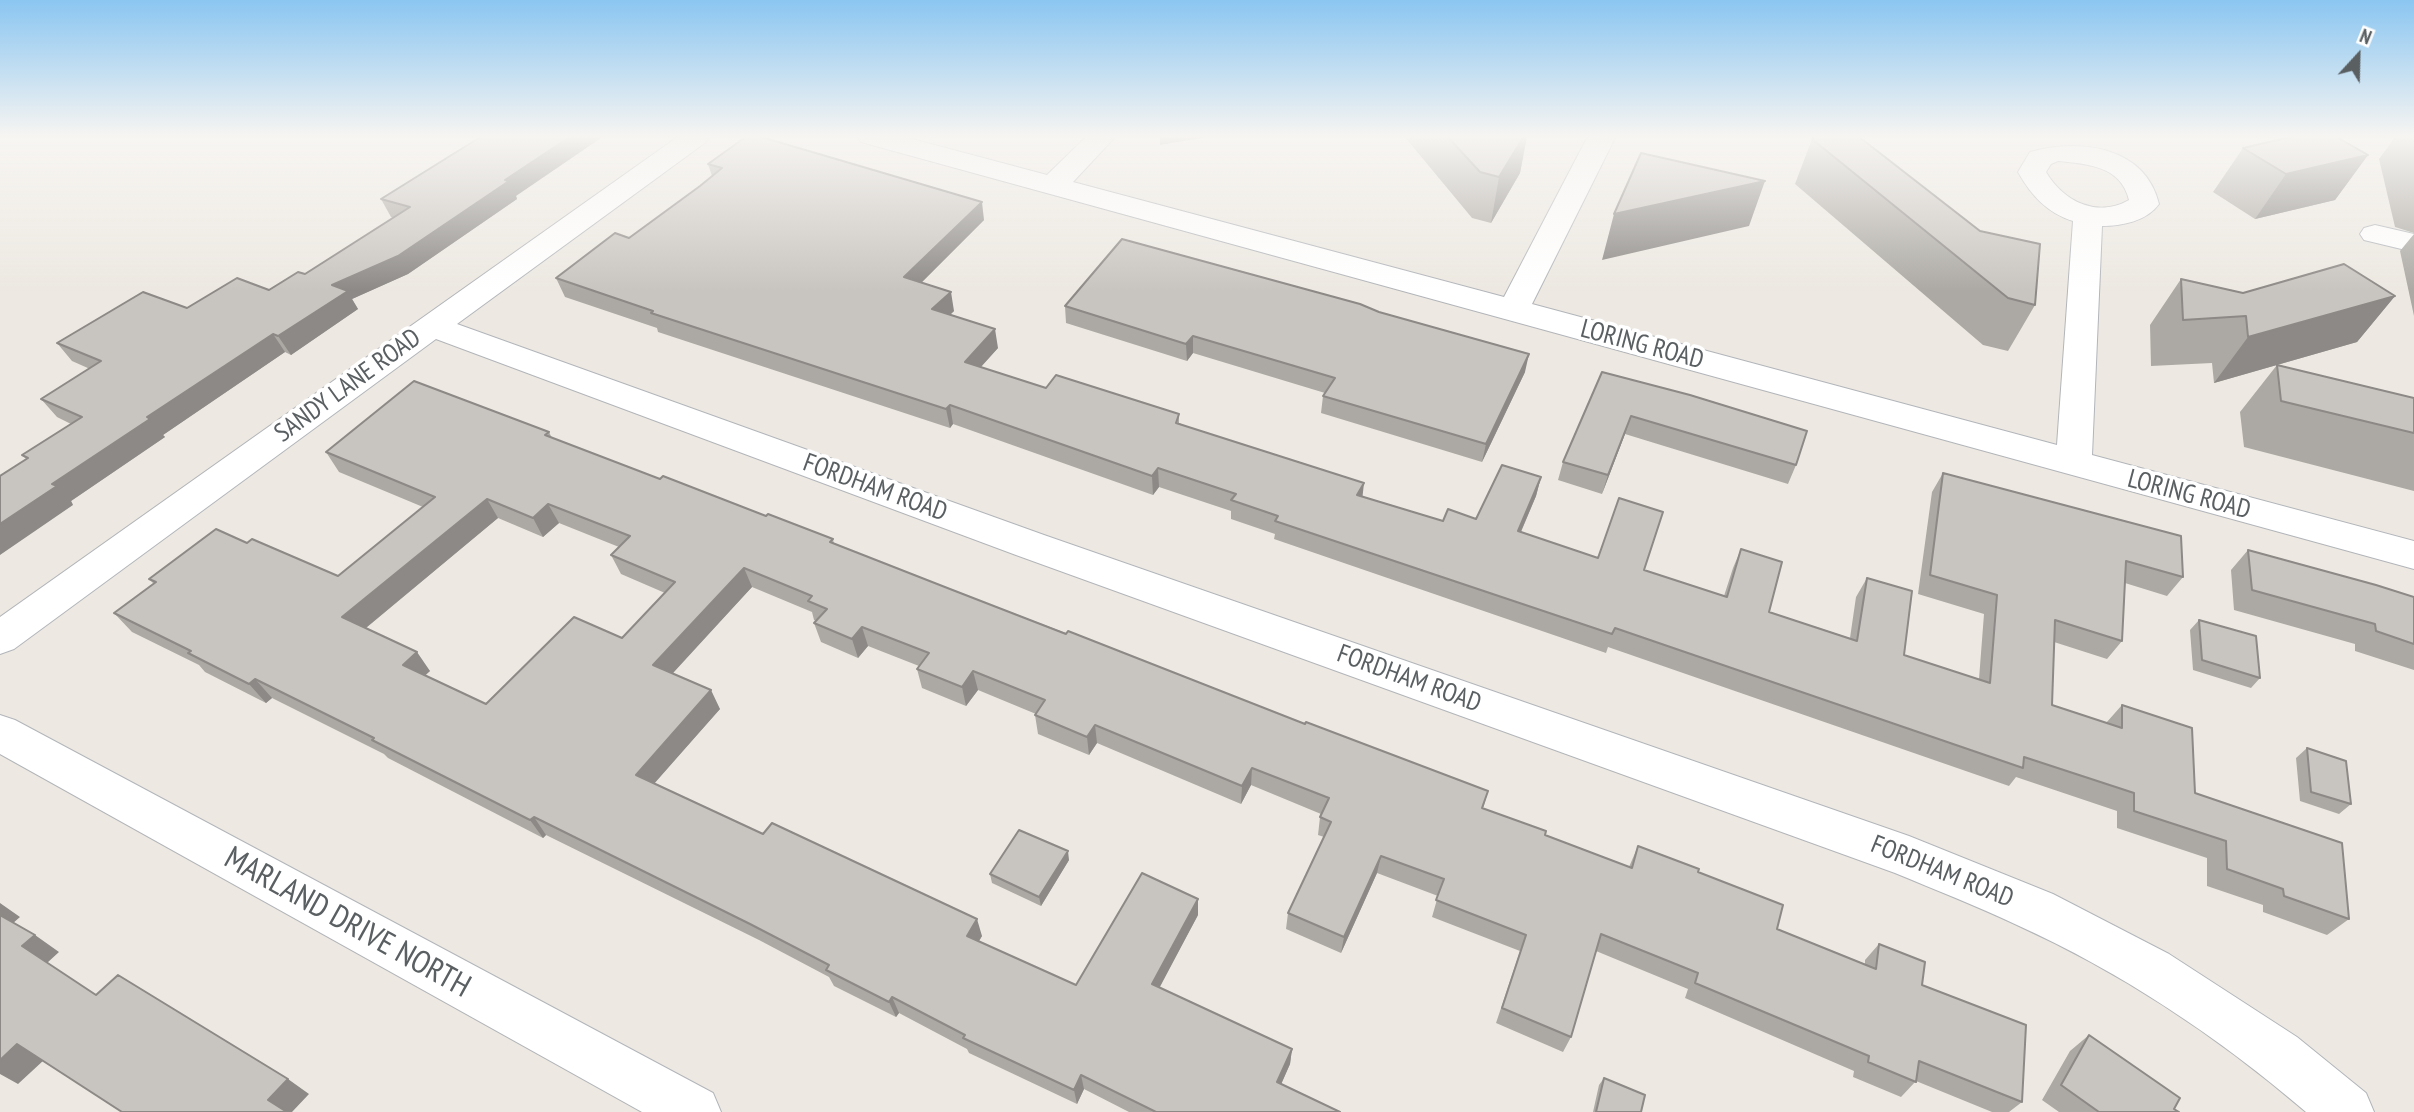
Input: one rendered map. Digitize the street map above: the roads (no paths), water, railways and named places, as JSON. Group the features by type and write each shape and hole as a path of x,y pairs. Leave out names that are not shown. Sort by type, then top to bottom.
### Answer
{"street":[{"name":"SANDY LANE ROAD","path":"0,638 624,188"},
{"name":"LORING ROAD","path":"1064,188 2414,555"},
{"path":"1513,310 1575,188"},
{"path":"2074,463 2088,218"},
{"path":"2375,234 2414,243"},
{"name":"FORDHAM ROAD","path":"431,326 1947,873 2036,910 2152,971 2279,1055 2347,1112"},
{"name":"MARLAND DRIVE NORTH","path":"0,733 694,1112"}]}
